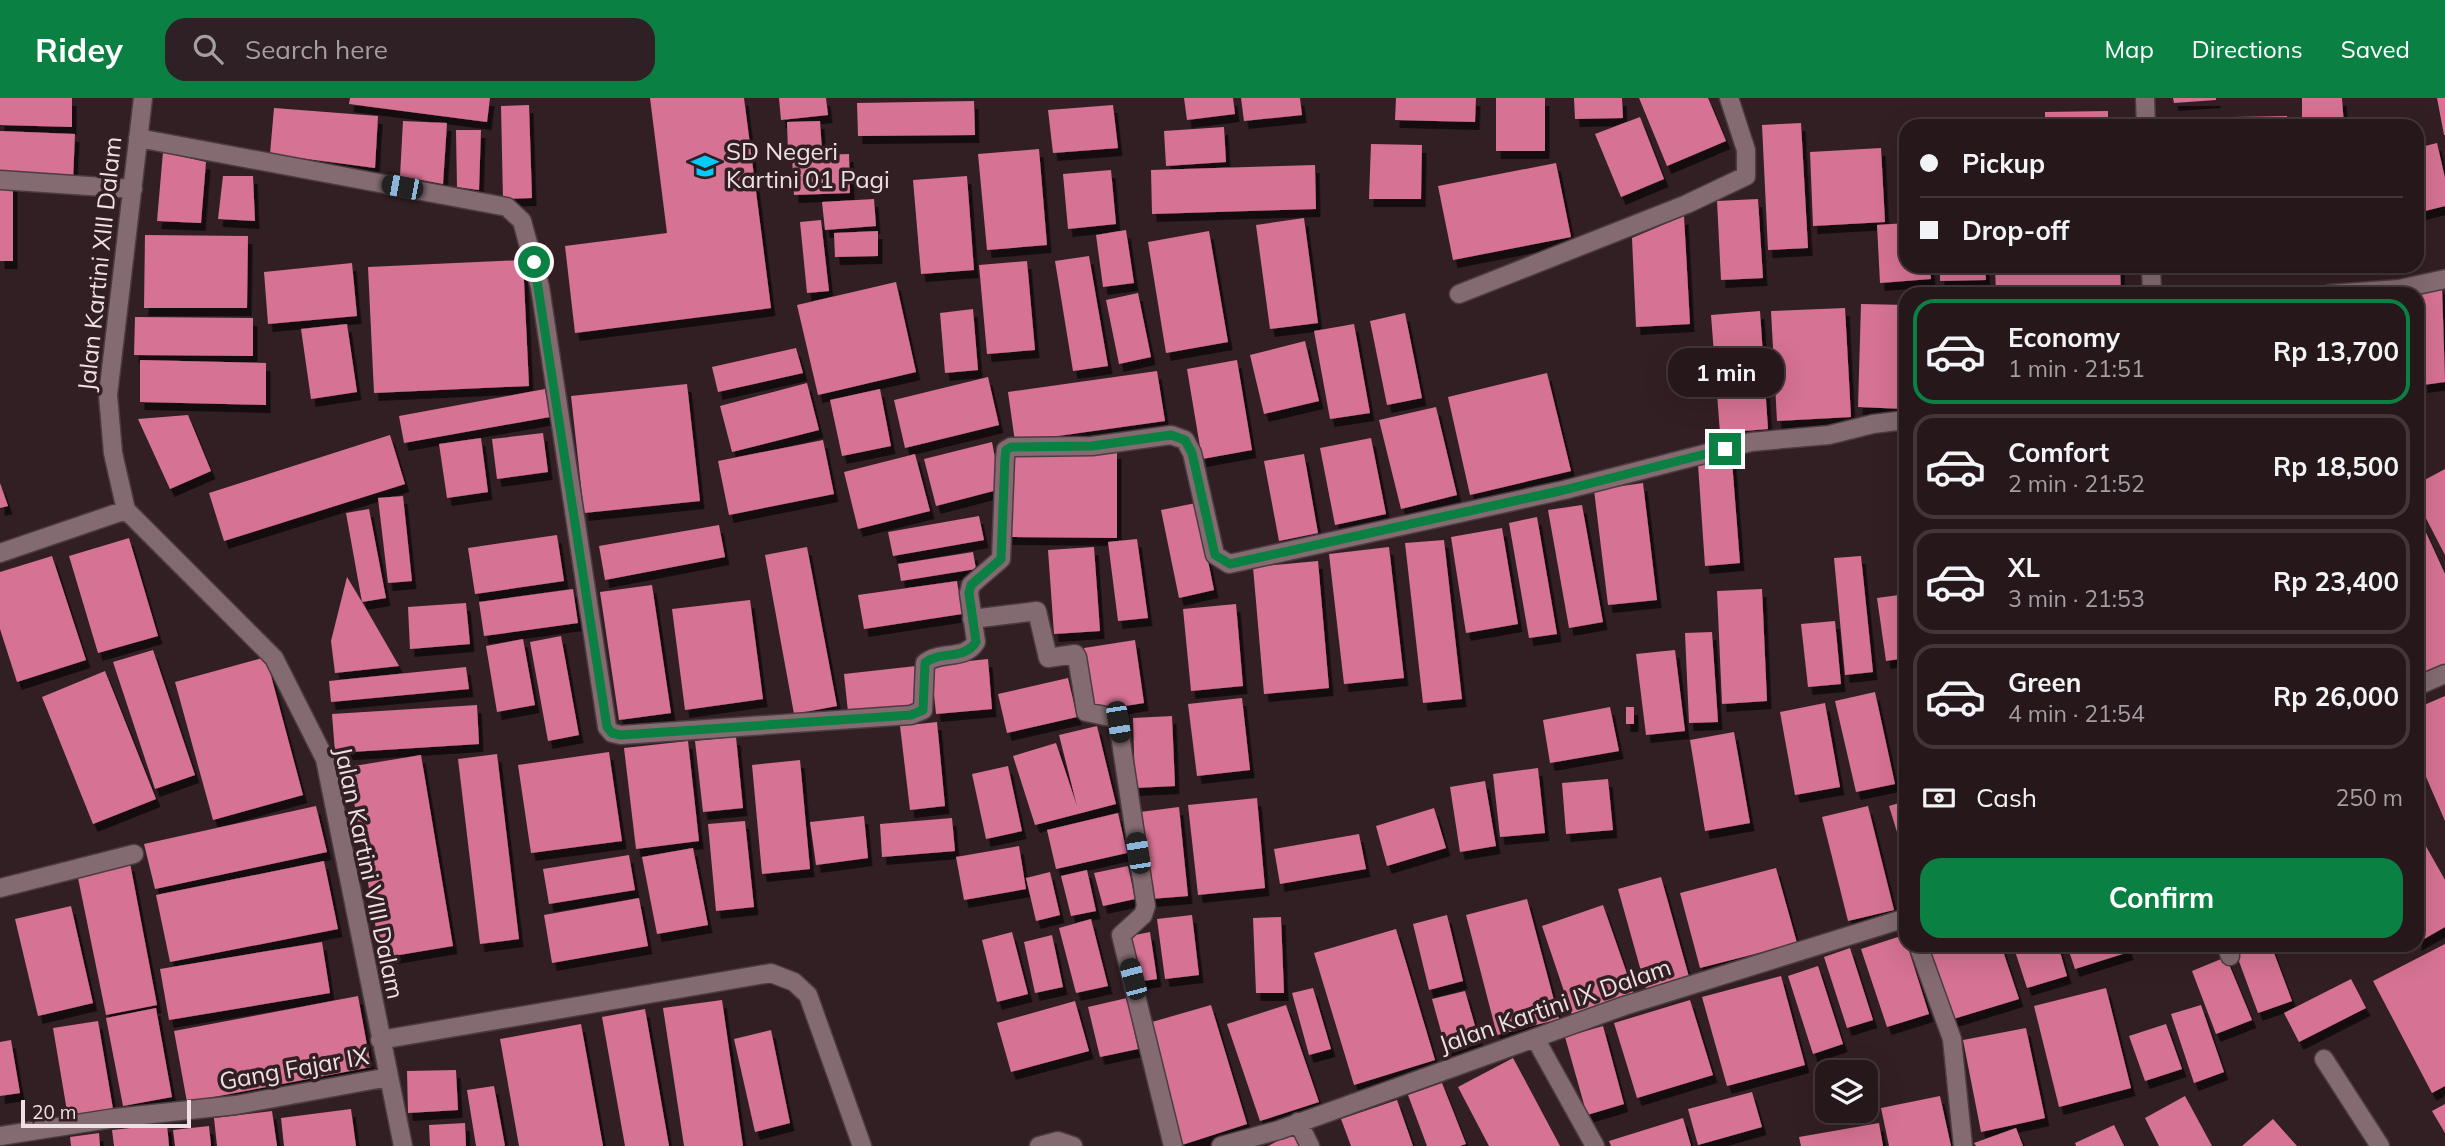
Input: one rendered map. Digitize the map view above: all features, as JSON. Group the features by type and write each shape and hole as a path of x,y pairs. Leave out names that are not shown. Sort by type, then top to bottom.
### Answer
{"street":[{"name":"Jalan Kartini XIII Dalam","path":"126,510 113,453 108,395 143,98"},
{"path":"1459,294 1686,204 1746,176 1746,150 1729,98"},
{"path":"2145,98 2146,119"},
{"path":"138,138 507,207 522,221 540,287 607,727 612,733 911,715 923,710 925,663 930,658 972,649 976,642 971,585 995,566 1003,552 1005,458 1006,450 1011,447 1092,446 1171,435 1185,440 1192,453 1215,555 1230,564 1564,490 1751,442 1829,435 1899,421"},
{"path":"0,180 133,189"},
{"path":"2408,287 2445,279"},
{"path":"0,553 126,510"},
{"name":"Jalan Kartini VIII Dalam","path":"126,510 274,658 325,760 403,1146"},
{"path":"972,619 1037,611 1048,658 1075,654 1077,657 1086,712 1115,718 1118,722 1146,906 1143,915 1121,935 1173,1146"},
{"path":"2424,683 2445,674"},
{"path":"0,888 134,854"},
{"name":"Jalan Kartini IX Dalam","path":"1222,1146 1298,1122 1623,1006 1899,920"},
{"path":"1921,952 1952,1039 1963,1146"},
{"path":"380,1040 772,973 794,982 808,995 862,1146"},
{"path":"1535,1038 1595,1146"},
{"path":"2324,1059 2380,1146"},
{"name":"Gang Fajar IX","path":"0,1136 115,1118 236,1105 389,1077"},
{"path":"1298,1122 1310,1146"},
{"path":"1039,1146 1058,1141 1073,1146"}],"building":[{"path":"0,98 72,98 72,127 0,125"},
{"path":"350,98 490,98 487,122 349,104"},
{"name":"SD Negeri Kartini 01 Pagi","path":"650,98 744,98 771,308 575,333 565,246 667,233"},
{"path":"779,98 826,98 828,115 781,120"},
{"path":"1184,98 1233,98 1235,114 1187,120"},
{"path":"1241,98 1300,98 1302,115 1244,121"},
{"path":"1396,98 1476,98 1475,122 1395,120"},
{"path":"1496,98 1545,98 1545,151 1496,151"},
{"path":"1574,98 1622,98 1623,118 1575,119"},
{"path":"1639,98 1708,98 1726,141 1667,166"},
{"path":"2173,98 2216,98 2216,100 2174,103"},
{"path":"2302,98 2342,98 2344,119 2302,119"},
{"path":"2437,98 2445,98 2445,135 2444,135"},
{"path":"974,101 975,135 858,136 857,103"},
{"path":"529,105 532,198 503,199 501,106"},
{"path":"1113,105 1118,148 1053,153 1048,110"},
{"path":"274,108 378,116 375,168 270,154"},
{"path":"2108,111 2108,119 2045,119 2045,112"},
{"path":"2287,116 2287,119 2179,119"},
{"path":"1640,117 1664,179 1621,197 1595,134"},
{"path":"403,121 447,123 443,184 400,176"},
{"path":"820,121 822,151 788,152 787,122"},
{"path":"1801,123 1808,248 1768,250 1762,125"},
{"path":"1224,127 1226,162 1166,166 1164,131"},
{"path":"456,130 481,130 479,190 457,187"},
{"path":"0,131 75,134 73,180 0,177"},
{"path":"2437,143 2445,178 2445,206 2424,211 2424,146"},
{"path":"1371,144 1422,145 1421,199 1369,199"},
{"path":"1881,148 1885,222 1813,226 1810,152"},
{"path":"1039,149 1047,245 987,250 978,154"},
{"path":"163,152 206,162 201,223 157,221"},
{"path":"849,154 850,193 794,195 792,156"},
{"path":"1556,163 1571,237 1453,260 1438,186"},
{"path":"1315,165 1316,209 1152,214 1151,170"},
{"path":"1111,170 1116,224 1068,229 1063,174"},
{"path":"223,176 253,176 255,221 218,219"},
{"path":"967,176 974,270 921,274 913,180"},
{"path":"0,183 13,183 13,261 0,261"},
{"path":"874,199 876,226 825,230 822,202"},
{"path":"1758,199 1763,278 1721,280 1717,201"},
{"path":"1684,216 1690,324 1636,327 1632,238"},
{"path":"1304,218 1318,323 1270,329 1256,225"},
{"path":"821,220 829,291 807,293 800,222"},
{"path":"1899,223 1899,273 1931,273 1931,279 1880,283 1877,225"},
{"path":"1126,230 1134,283 1103,287 1096,235"},
{"path":"878,231 878,256 835,257 834,233"},
{"path":"1209,231 1228,342 1166,353 1148,242"},
{"path":"145,235 248,236 247,308 144,308"},
{"path":"1089,256 1108,366 1073,371 1055,261"},
{"path":"523,260 529,386 374,393 368,267"},
{"path":"1027,261 1035,350 987,354 979,265"},
{"path":"352,263 357,316 268,324 264,272"},
{"path":"1940,273 1986,273 1986,280 1940,281"},
{"path":"1995,273 2120,273 2121,287 1996,287"},
{"path":"896,282 916,372 818,395 797,305"},
{"path":"2442,285 2445,382 2424,385 2424,291"},
{"path":"1138,293 1151,357 1119,364 1106,300"},
{"path":"1861,304 1899,305 1899,409 1858,407"},
{"path":"1845,308 1851,417 1777,421 1771,311"},
{"path":"973,309 978,370 945,373 940,313"},
{"path":"1760,311 1768,429 1720,433 1711,315"},
{"path":"1405,313 1422,398 1387,405 1370,321"},
{"path":"135,317 253,318 253,356 134,355"},
{"path":"347,324 357,392 311,399 301,329"},
{"path":"1354,324 1370,413 1330,419 1314,331"},
{"path":"1305,341 1319,401 1264,414 1250,355"},
{"path":"796,348 803,373 718,392 712,367"},
{"path":"140,360 266,363 266,405 140,402"},
{"path":"1237,360 1252,450 1202,459 1187,369"},
{"path":"1157,371 1165,421 1015,442 1008,392"},
{"path":"1547,373 1571,471 1470,495 1448,397"},
{"path":"988,377 999,425 905,448 894,400"},
{"path":"807,383 819,430 732,452 720,406"},
{"path":"687,384 700,501 584,513 571,396"},
{"path":"545,389 550,417 404,443 399,416"},
{"path":"880,389 891,446 842,456 830,400"},
{"path":"1436,407 1457,495 1401,509 1379,420"},
{"path":"188,415 211,471 170,489 138,419"},
{"path":"543,433 548,472 497,479 492,439"},
{"path":"390,435 405,484 224,541 209,493"},
{"path":"481,438 488,492 447,498 439,444"},
{"path":"1371,438 1386,514 1335,525 1320,448"},
{"path":"823,440 834,494 729,515 718,461"},
{"path":"992,442 1001,489 936,506 924,459"},
{"path":"1008,451 1117,451 1117,538 1008,537"},
{"path":"915,454 930,511 858,529 844,472"},
{"path":"1304,454 1318,533 1279,541 1264,461"},
{"path":"1732,461 1740,563 1705,566 1698,464"},
{"path":"2445,469 2445,555 2424,514 2424,480"},
{"path":"0,483 8,506 0,508"},
{"path":"1643,483 1657,600 1608,605 1594,490"},
{"path":"403,496 412,581 388,583 378,498"},
{"path":"1196,503 1214,590 1179,598 1161,510"},
{"path":"1582,505 1603,622 1569,628 1548,510"},
{"path":"369,509 386,598 362,602 346,513"},
{"path":"979,516 984,540 893,556 888,532"},
{"path":"1537,517 1557,634 1529,638 1509,523"},
{"path":"719,525 725,557 605,580 599,546"},
{"path":"1502,528 1518,624 1466,633 1451,537"},
{"path":"2424,528 2445,574 2445,666 2424,676"},
{"path":"557,535 564,581 475,594 468,548"},
{"path":"129,538 158,636 98,653 69,556"},
{"path":"1137,539 1148,618 1118,621 1108,542"},
{"path":"1444,540 1462,699 1423,703 1405,543"},
{"path":"807,547 837,706 794,714 765,555"},
{"path":"1094,547 1100,631 1054,634 1048,550"},
{"path":"1389,547 1404,678 1344,684 1329,554"},
{"path":"973,552 976,569 901,581 898,564"},
{"path":"52,556 86,660 17,682 0,629 0,572"},
{"path":"1861,556 1873,672 1845,675 1834,558"},
{"path":"1318,561 1329,688 1264,694 1253,567"},
{"path":"347,577 399,666 335,673 331,641"},
{"path":"957,581 962,614 864,629 858,595"},
{"path":"652,585 671,713 619,720 600,592"},
{"path":"573,589 578,623 484,636 479,602"},
{"path":"1762,589 1767,701 1722,704 1717,591"},
{"path":"1899,595 1899,659 1886,661 1877,598"},
{"path":"750,600 763,699 685,710 672,609"},
{"path":"466,603 470,644 410,649 408,607"},
{"path":"1236,604 1243,686 1191,691 1183,609"},
{"path":"1835,621 1841,684 1808,687 1801,624"},
{"path":"1712,632 1718,722 1689,723 1685,633"},
{"path":"561,636 579,735 548,741 530,642"},
{"path":"523,639 535,705 497,712 486,646"},
{"path":"1135,640 1144,703 1093,711 1084,648"},
{"path":"153,650 195,775 155,789 113,662"},
{"path":"1675,650 1685,731 1646,735 1636,654"},
{"path":"266,657 303,795 213,820 175,682"},
{"path":"988,659 992,709 936,714 931,665"},
{"path":"916,666 920,704 848,712 844,674"},
{"path":"466,667 469,689 331,702 329,681"},
{"path":"105,671 156,799 93,824 42,697"},
{"path":"1068,678 1077,717 1007,733 998,694"},
{"path":"1875,692 1895,784 1856,792 1835,701"},
{"path":"2445,696 2445,821 2424,772 2424,705"},
{"path":"1242,698 1250,770 1197,776 1188,704"},
{"path":"1825,703 1840,787 1795,795 1780,712"},
{"path":"477,705 479,744 335,753 332,714"},
{"path":"1610,707 1619,751 1550,763 1543,720"},
{"path":"1626,707 1634,707 1634,724 1626,724"},
{"path":"1172,716 1175,786 1135,788 1133,718"},
{"path":"937,722 945,806 910,810 900,726"},
{"path":"1097,726 1116,804 1035,825 1013,756 1056,743 1077,806 1059,735"},
{"path":"1734,732 1750,823 1705,831 1690,740"},
{"path":"736,737 743,808 703,812 695,741"},
{"path":"688,741 699,841 636,849 624,748"},
{"path":"609,752 622,841 531,853 518,765"},
{"path":"497,754 519,939 480,944 458,759"},
{"path":"421,755 453,946 381,958 348,767"},
{"path":"800,760 810,869 762,874 752,765"},
{"path":"1008,766 1022,831 986,839 972,774"},
{"path":"1538,768 1545,833 1500,837 1493,774"},
{"path":"1608,779 1613,830 1566,834 1562,783"},
{"path":"1485,781 1496,846 1460,852 1450,787"},
{"path":"1257,798 1265,888 1198,895 1188,805"},
{"path":"1899,803 1899,838 1889,806"},
{"path":"316,806 327,852 155,889 144,844"},
{"path":"1868,806 1894,910 1848,921 1822,817"},
{"path":"1179,807 1188,896 1150,899 1140,812"},
{"path":"1434,808 1446,848 1387,866 1376,826"},
{"path":"1118,813 1127,853 1056,869 1047,830"},
{"path":"864,816 868,858 816,865 810,822"},
{"path":"952,818 955,851 882,857 880,824"},
{"path":"745,821 754,907 716,911 708,824"},
{"path":"1359,834 1366,869 1280,884 1274,849"},
{"path":"2424,843 2445,880 2445,927 2424,939"},
{"path":"1019,846 1026,889 964,900 956,857"},
{"path":"693,848 708,925 657,934 642,857"},
{"path":"629,855 635,890 549,904 543,869"},
{"path":"324,861 338,929 170,962 156,895"},
{"path":"130,863 157,1005 106,1015 77,873"},
{"path":"1128,866 1135,899 1103,906 1094,873"},
{"path":"1776,868 1797,943 1700,968 1680,893"},
{"path":"1087,870 1096,911 1071,916 1061,876"},
{"path":"1050,872 1060,915 1036,921 1026,878"},
{"path":"1661,877 1689,977 1646,989 1618,889"},
{"path":"639,898 648,946 552,963 544,915"},
{"path":"1527,899 1559,1019 1497,1035 1466,915"},
{"path":"1603,905 1634,994 1572,1015 1542,926"},
{"path":"71,906 93,1003 38,1016 15,919"},
{"path":"1192,915 1199,975 1165,979 1157,919"},
{"path":"1447,915 1463,981 1429,990 1413,924"},
{"path":"1281,917 1284,993 1256,993 1253,918"},
{"path":"1091,919 1108,986 1076,993 1059,928"},
{"path":"1396,929 1435,1060 1354,1085 1314,953"},
{"path":"1012,932 1028,994 997,1002 982,940"},
{"path":"1150,932 1157,979 1136,982 1130,936"},
{"path":"1052,935 1063,987 1035,993 1024,942"},
{"path":"1899,937 1899,952 1909,952 1929,1014 1887,1027 1861,949"},
{"path":"322,942 330,993 169,1020 160,969"},
{"path":"2445,944 2445,1086 2432,1093 2373,981"},
{"path":"1850,948 1873,1020 1847,1028 1824,957"},
{"path":"1928,952 2003,952 2019,999 1950,1020"},
{"path":"2015,952 2060,952 2067,976 2027,988"},
{"path":"2069,952 2129,952 2075,969"},
{"path":"2236,952 2274,952 2292,1001 2258,1013"},
{"path":"2226,957 2252,1020 2216,1034 2192,971"},
{"path":"1818,966 1843,1044 1813,1054 1788,976"},
{"path":"1781,976 1805,1065 1727,1086 1702,997"},
{"path":"2351,979 2366,1008 2299,1042 2284,1013"},
{"path":"1313,988 1331,1049 1309,1055 1292,993"},
{"path":"2106,988 2131,1088 2059,1107 2034,1006"},
{"path":"1465,991 1480,1043 1447,1053 1432,999"},
{"path":"358,996 371,1067 187,1102 174,1031"},
{"path":"1127,998 1138,1049 1100,1057 1088,1007"},
{"path":"722,1000 743,1146 684,1146 663,1008"},
{"path":"1690,1000 1713,1075 1637,1098 1614,1023"},
{"path":"1075,1001 1089,1051 1011,1072 997,1023"},
{"path":"1211,1005 1247,1124 1182,1145 1145,1024"},
{"path":"1286,1005 1319,1102 1260,1121 1227,1024"},
{"path":"2201,1005 2224,1072 2194,1083 2171,1014"},
{"path":"156,1008 172,1097 123,1106 106,1018"},
{"path":"645,1009 669,1146 625,1146 602,1017"},
{"path":"98,1021 113,1109 68,1117 53,1028"},
{"path":"581,1024 603,1146 519,1146 500,1039"},
{"path":"2166,1024 2182,1069 2145,1081 2129,1036"},
{"path":"1603,1026 1624,1104 1587,1115 1565,1037"},
{"path":"2026,1028 2045,1118 1981,1132 1963,1040"},
{"path":"771,1030 790,1123 755,1132 734,1039"},
{"path":"11,1040 20,1093 0,1096 0,1042"},
{"path":"1513,1058 1560,1146 1489,1146 1458,1087"},
{"path":"456,1070 458,1110 408,1113 407,1071"},
{"path":"1442,1083 1466,1144 1427,1146 1408,1095"},
{"path":"494,1086 505,1146 476,1146 467,1090"},
{"path":"1752,1092 1762,1127 1698,1145 1688,1109"},
{"path":"1940,1096 1951,1146 1889,1146 1881,1108"},
{"path":"2185,1096 2212,1146 2159,1146 2145,1118"},
{"path":"1397,1100 1413,1146 1351,1146 1341,1119"},
{"path":"2445,1104 2445,1133 2432,1111"},
{"path":"351,1109 356,1146 284,1146 281,1118"},
{"path":"272,1111 277,1146 217,1146 214,1118"},
{"path":"1683,1118 1691,1146 1611,1146 1609,1141"},
{"path":"2273,1119 2297,1146 2242,1146"},
{"path":"465,1123 466,1146 430,1146 429,1125"},
{"path":"1879,1123 1883,1146 1801,1146 1799,1137"},
{"path":"167,1124 169,1146 114,1146 112,1130"},
{"path":"2114,1125 2124,1146 2076,1146 2075,1143"},
{"path":"209,1126 211,1146 175,1146 173,1130"},
{"path":"2016,1128 2023,1146 1976,1146 1974,1143"},
{"path":"99,1133 100,1146 71,1146 70,1137"},
{"path":"1293,1133 1299,1146 1268,1146"}],"place":[{"name":"SD Negeri Kartini 01 Pagi","path":"705,166"}],"route":[{"path":"534,262 607,727 612,733 621,735 911,715 923,710 926,698 923,671 925,663 930,658 972,649 976,642 969,593 977,577 1001,559 1005,458 1006,450 1011,447 1092,446 1171,435 1185,440 1192,453 1215,555 1230,564 1564,490 1725,449"}]}
